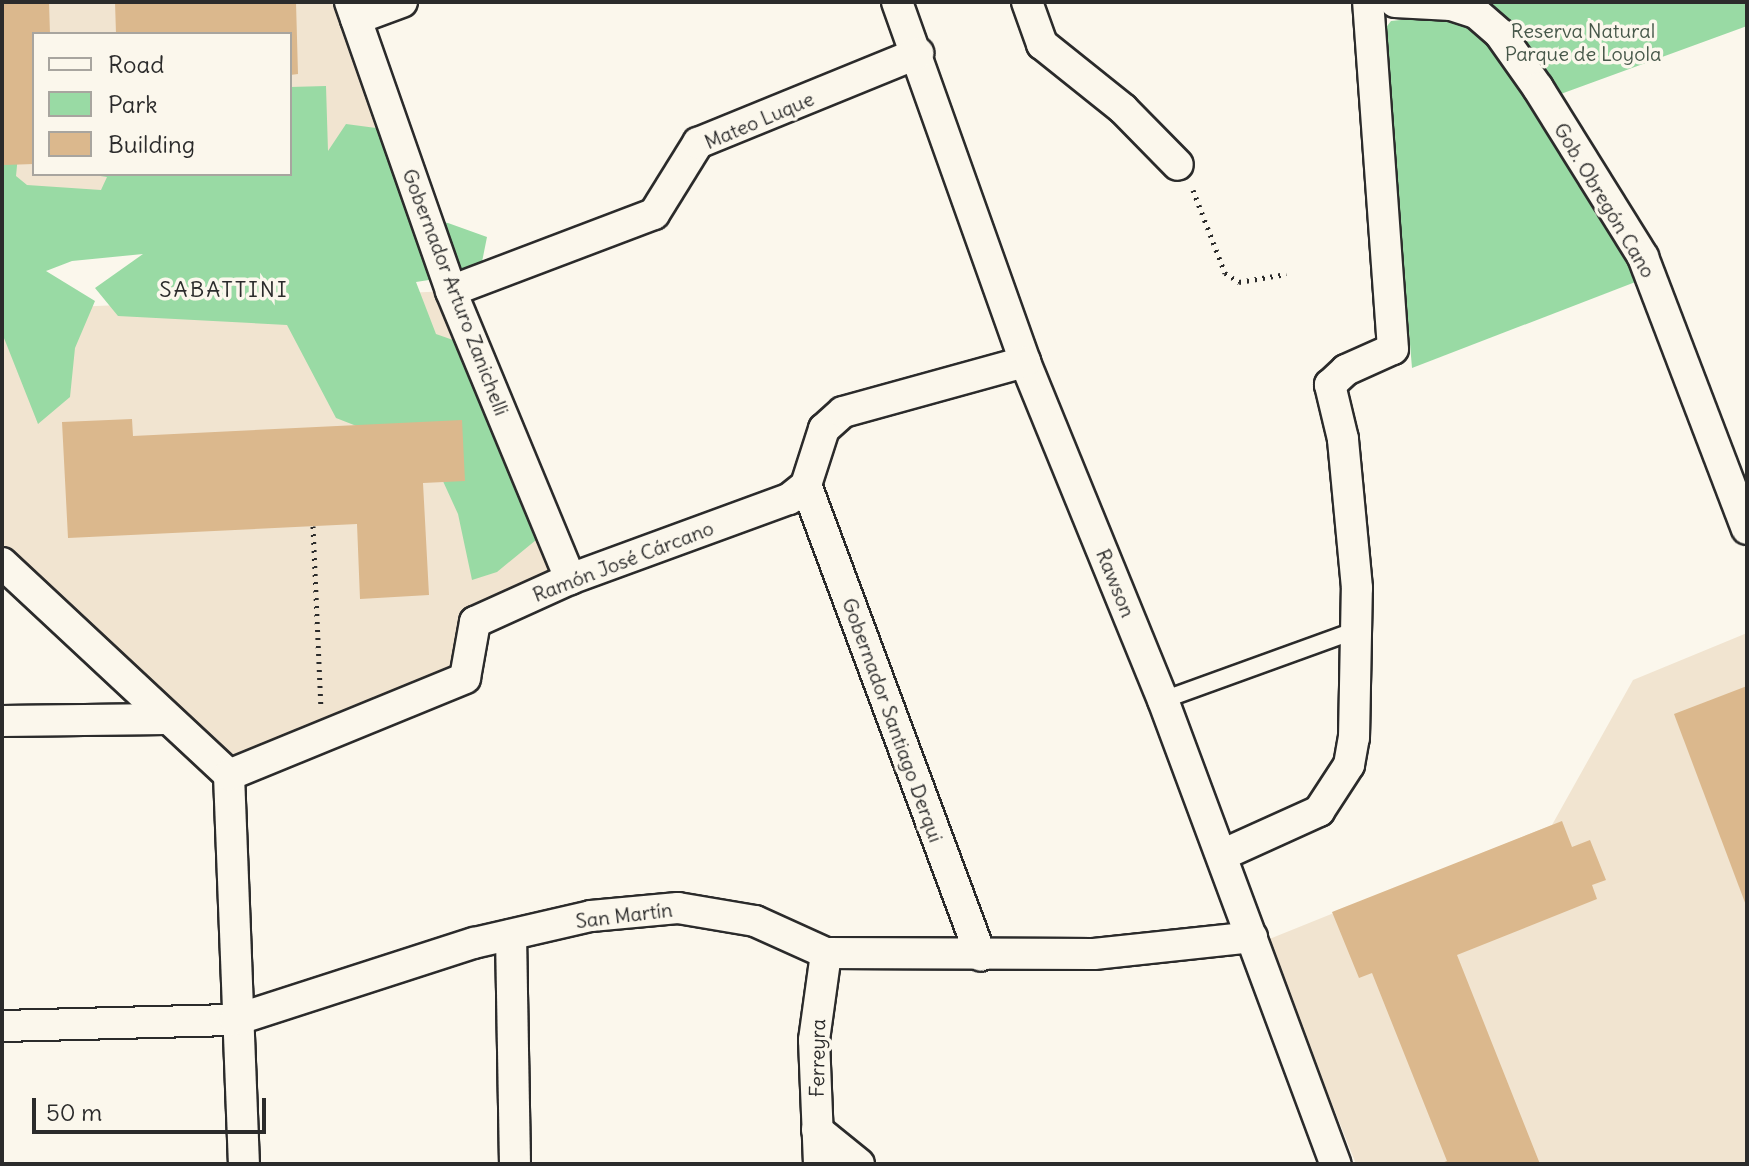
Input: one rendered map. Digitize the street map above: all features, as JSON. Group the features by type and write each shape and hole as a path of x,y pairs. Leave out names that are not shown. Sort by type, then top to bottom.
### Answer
{"street":[{"path":"353,10 402,2"},
{"name":"Rawson","path":"897,2 918,53 1025,362 1163,700 1336,1164"},
{"path":"1027,2 1042,44 1123,109 1178,165"},
{"path":"1222,855 1319,811 1336,791 1354,738 1356,630 1343,439 1330,385 1346,370 1393,349 1386,5"},
{"name":"Gob. Obregón Cano","path":"1386,5 1463,8 1489,23 1595,176 1667,310 1747,529"},
{"name":"Gobernador Arturo Zanichelli","path":"353,10 451,291 570,579"},
{"name":"Mateo Luque","path":"451,291 654,214 698,143 918,53"},
{"path":"806,485 824,429 843,412 1025,362"},
{"name":"Ramón José Cárcano","path":"229,775 465,678 475,622 570,579 789,499 806,485"},
{"name":"Gobernador Santiago Derqui","path":"806,485 981,956"},
{"path":"2,563 229,775 235,1020 244,1164"},
{"path":"2,721 166,719"},
{"name":"San Martín","path":"2,1026 235,1020 511,935 591,916 678,908 755,921 826,953 981,956 1094,954 1252,937"},
{"path":"511,935 515,1164"},
{"name":"Ferreyra","path":"819,1164 814,1040 826,953"},
{"path":"817,1130 859,1164"}],"lane":[{"path":"1163,700 1356,630"}],"path":[{"path":"1178,165 1210,224 1225,273 1239,282 1286,274"},
{"path":"313,526 322,736"}],"shaded area":[{"path":"2,2 350,2 421,204 2,201"},
{"path":"451,291 570,579 475,622 465,678 229,775 2,563 2,310"},
{"path":"1747,633 1747,1164 1356,1164 1267,940 1552,825 1633,680"}],"green space":[{"name":"Reserva Natural Parque de Loyola","path":"1480,2 1747,2 1747,26 1558,95 1521,40 1491,5"},
{"path":"2,5 13,7 20,135 16,176 27,185 101,190 107,177 100,176 292,176 292,87 326,86 328,151 346,124 376,128 391,147 415,219 448,223 487,237 480,272 416,282 436,334 484,351 530,438 548,487 536,540 497,572 472,580 458,514 431,455 336,418 287,325 118,316 95,288 143,254 72,261 46,271 95,301 75,348 70,397 38,424 2,333"},
{"path":"1439,16 1475,29 1497,50 1621,246 1638,281 1412,368 1384,30 1391,21"}],"building":[{"path":"2,2 49,2 50,32 32,32 32,164 4,165"},
{"path":"115,2 296,2 298,74 292,75 292,32 116,32"},
{"path":"132,419 133,436 462,420 465,481 423,483 429,595 360,599 357,524 68,538 62,422"},
{"path":"1747,686 1747,908 1674,714"},
{"path":"1562,821 1572,847 1590,840 1606,880 1592,885 1597,899 1457,955 1540,1164 1439,1164 1447,1161 1372,973 1359,978 1332,912"}],"district":[{"name":"SABATTINI","path":"224,290"}]}
